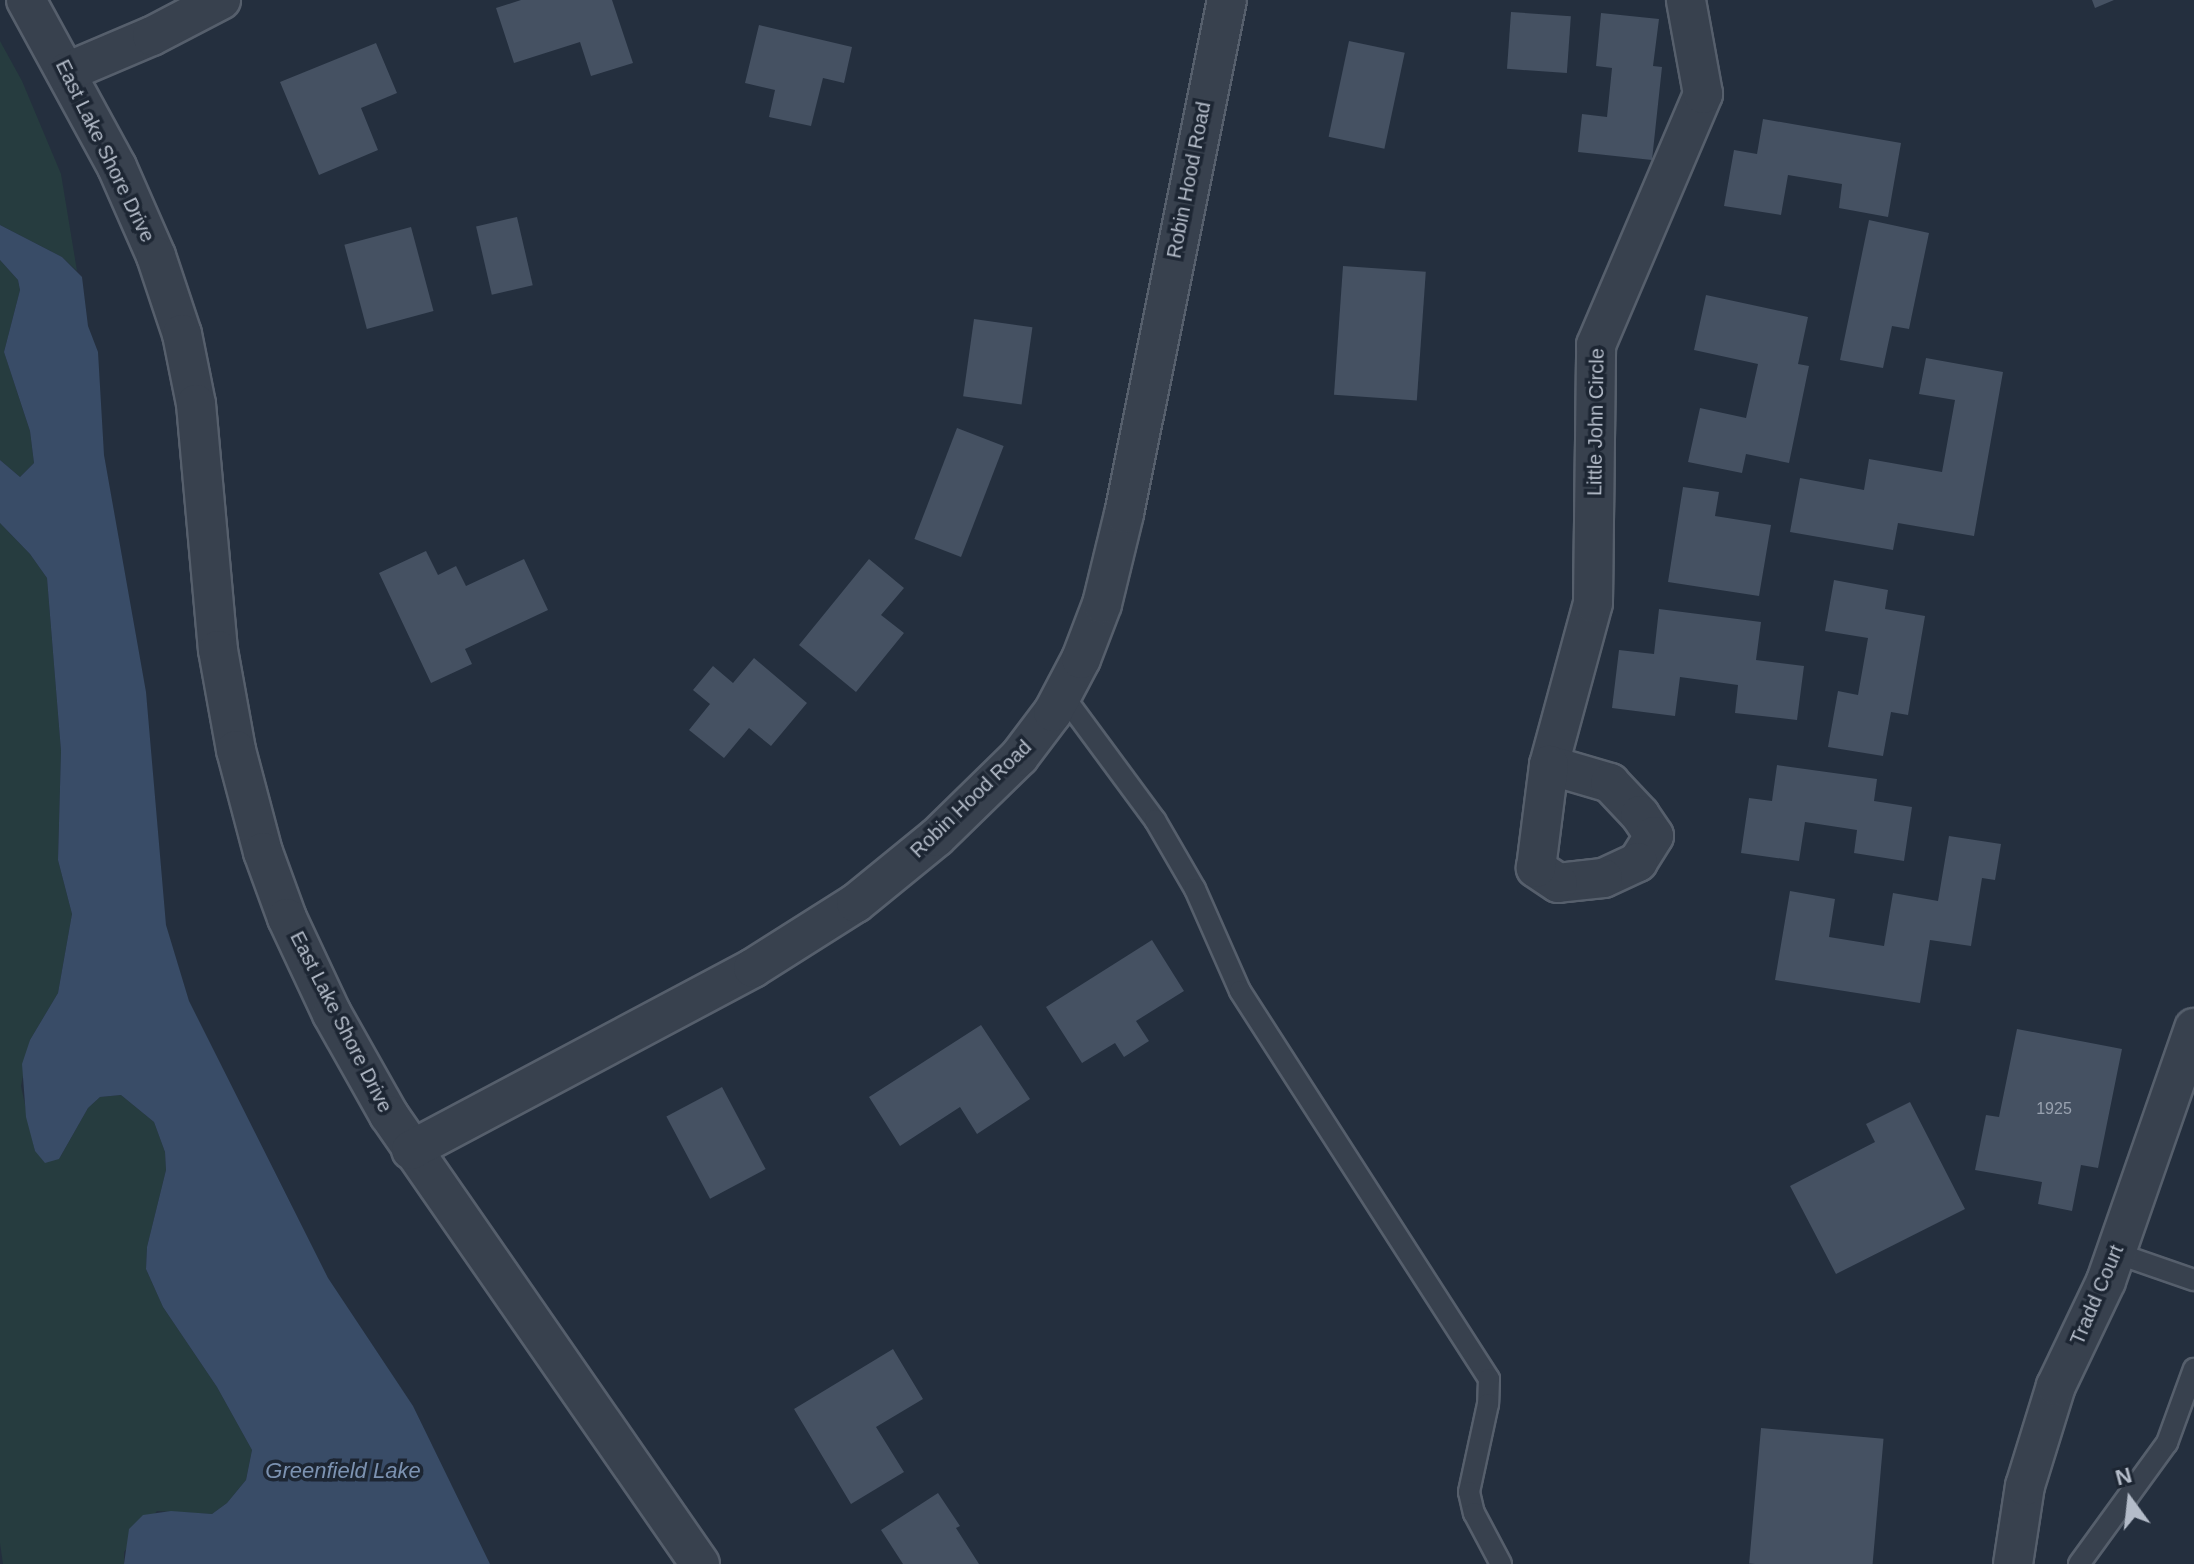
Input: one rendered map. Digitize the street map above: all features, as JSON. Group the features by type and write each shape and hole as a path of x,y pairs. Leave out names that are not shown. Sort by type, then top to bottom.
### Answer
{"street":[{"name":"East Lake Shore Drive","path":"26,0 117,167 156,256 182,334 196,404 218,650 236,750 263,852 287,918 332,1014 411,1150 700,1564"},
{"path":"67,72 152,36 221,0"},
{"name":"Robin Hood Road","path":"411,1150 753,968 856,903 937,837 1019,757 1062,694 1102,604 1124,514 1227,0"},
{"name":"Little John Circle","path":"1549,765 1593,603 1596,345 1703,94 1686,0"},
{"name":"Tradd Court","path":"2013,1564 2025,1486 2056,1386 2116,1253 2194,1028"}],"lane":[{"path":"1062,694 1155,820 1195,889 1240,991 1489,1379 1488,1404 1469,1492 1474,1513 1501,1564"},
{"path":"2116,1253 2194,1280"},
{"path":"2079,1564 2167,1443 2194,1369"}],"green space":[{"path":"0,41 22,81 61,174 77,271 62,257 0,225"},
{"path":"0,260 18,280 20,290 4,352 30,431 34,463 20,477 0,460"},
{"path":"0,523 30,554 47,578 61,751 58,860 72,914 58,993 30,1040 21,1086 35,1151 59,1159 88,1108 100,1097 121,1095 154,1122 165,1152 166,1170 147,1247 146,1269 163,1307 217,1387 252,1450 246,1480 227,1503 212,1514 157,1511 124,1552 124,1564 3,1564 0,1543"}],"water":[{"name":"Greenfield Lake","path":"0,225 62,257 82,277 88,326 98,352 104,455 146,692 166,925 189,1001 328,1278 413,1406 490,1564 124,1564 129,1529 143,1515 171,1511 212,1514 227,1503 246,1480 252,1450 217,1387 163,1307 146,1269 147,1247 166,1170 165,1152 154,1122 121,1095 100,1097 88,1108 59,1159 45,1163 35,1151 26,1117 22,1064 30,1040 58,993 72,914 58,860 61,751 47,578 30,554 0,523 0,460 20,477 34,463 30,431 4,352 20,290 18,280 0,260"}],"building":[{"path":"521,0 612,0 633,63 591,76 580,42 514,63 496,8"},
{"path":"2092,0 2114,0 2095,8"},
{"path":"1511,12 1571,16 1567,73 1507,69"},
{"path":"1601,13 1659,19 1653,66 1662,67 1652,160 1578,152 1582,114 1607,117 1612,68 1596,66"},
{"path":"759,25 852,47 844,83 823,78 811,126 769,117 775,90 745,83"},
{"path":"1349,41 1405,53 1384,149 1329,137"},
{"path":"376,43 397,93 361,108 378,150 319,175 280,82"},
{"path":"1763,119 1901,143 1888,217 1839,208 1842,184 1788,175 1781,215 1724,206 1734,150 1757,154"},
{"path":"517,217 533,285 492,295 476,226"},
{"path":"1869,220 1929,233 1909,329 1892,326 1883,368 1840,360"},
{"path":"411,227 434,311 367,329 344,245"},
{"path":"1343,266 1426,272 1417,400 1334,395"},
{"path":"1706,295 1808,317 1798,364 1809,366 1789,463 1746,454 1742,473 1688,462 1700,408 1746,418 1758,364 1694,350"},
{"path":"974,319 1032,327 1022,404 963,396"},
{"path":"1926,358 2003,372 1974,536 1898,523 1893,550 1790,532 1800,478 1864,490 1869,459 1942,472 1955,400 1919,394"},
{"path":"957,428 1004,446 961,557 914,539"},
{"path":"1683,487 1719,492 1715,516 1771,525 1759,596 1668,582"},
{"path":"426,551 438,575 456,566 466,586 524,559 548,610 465,649 472,664 431,683 379,573"},
{"path":"869,559 904,588 881,615 904,633 856,692 799,645"},
{"path":"1834,580 1888,590 1885,609 1925,616 1908,715 1891,712 1883,756 1828,747 1838,691 1858,695 1868,638 1825,631"},
{"path":"1659,609 1761,622 1756,660 1804,666 1797,720 1735,713 1738,685 1680,677 1675,716 1612,708 1619,650 1654,654"},
{"path":"754,658 807,703 771,746 749,728 724,758 689,730 710,704 693,690 713,666 733,683"},
{"path":"1777,765 1877,779 1874,801 1912,807 1904,861 1854,853 1857,830 1805,822 1799,861 1741,853 1749,798 1772,801"},
{"path":"1949,836 2001,844 1995,880 1982,878 1971,946 1930,940 1920,1003 1775,980 1790,891 1835,899 1829,937 1884,946 1893,893 1938,901"},
{"path":"1152,940 1184,991 1136,1021 1149,1041 1124,1057 1115,1043 1082,1063 1046,1007"},
{"path":"981,1025 1030,1099 977,1134 960,1107 900,1146 869,1097"},
{"path":"2017,1029 2122,1049 2098,1168 2081,1165 2072,1211 2038,1204 2042,1182 1975,1170 1986,1115 1999,1117"},
{"path":"722,1087 766,1169 710,1199 666,1117"},
{"path":"1910,1102 1965,1209 1836,1274 1790,1186 1875,1142 1866,1124"},
{"path":"893,1349 923,1399 876,1427 904,1472 851,1504 794,1409"},
{"path":"1761,1428 1884,1439 1873,1564 1749,1563"},
{"path":"938,1493 960,1526 956,1528 979,1564 903,1564 881,1530"}]}
